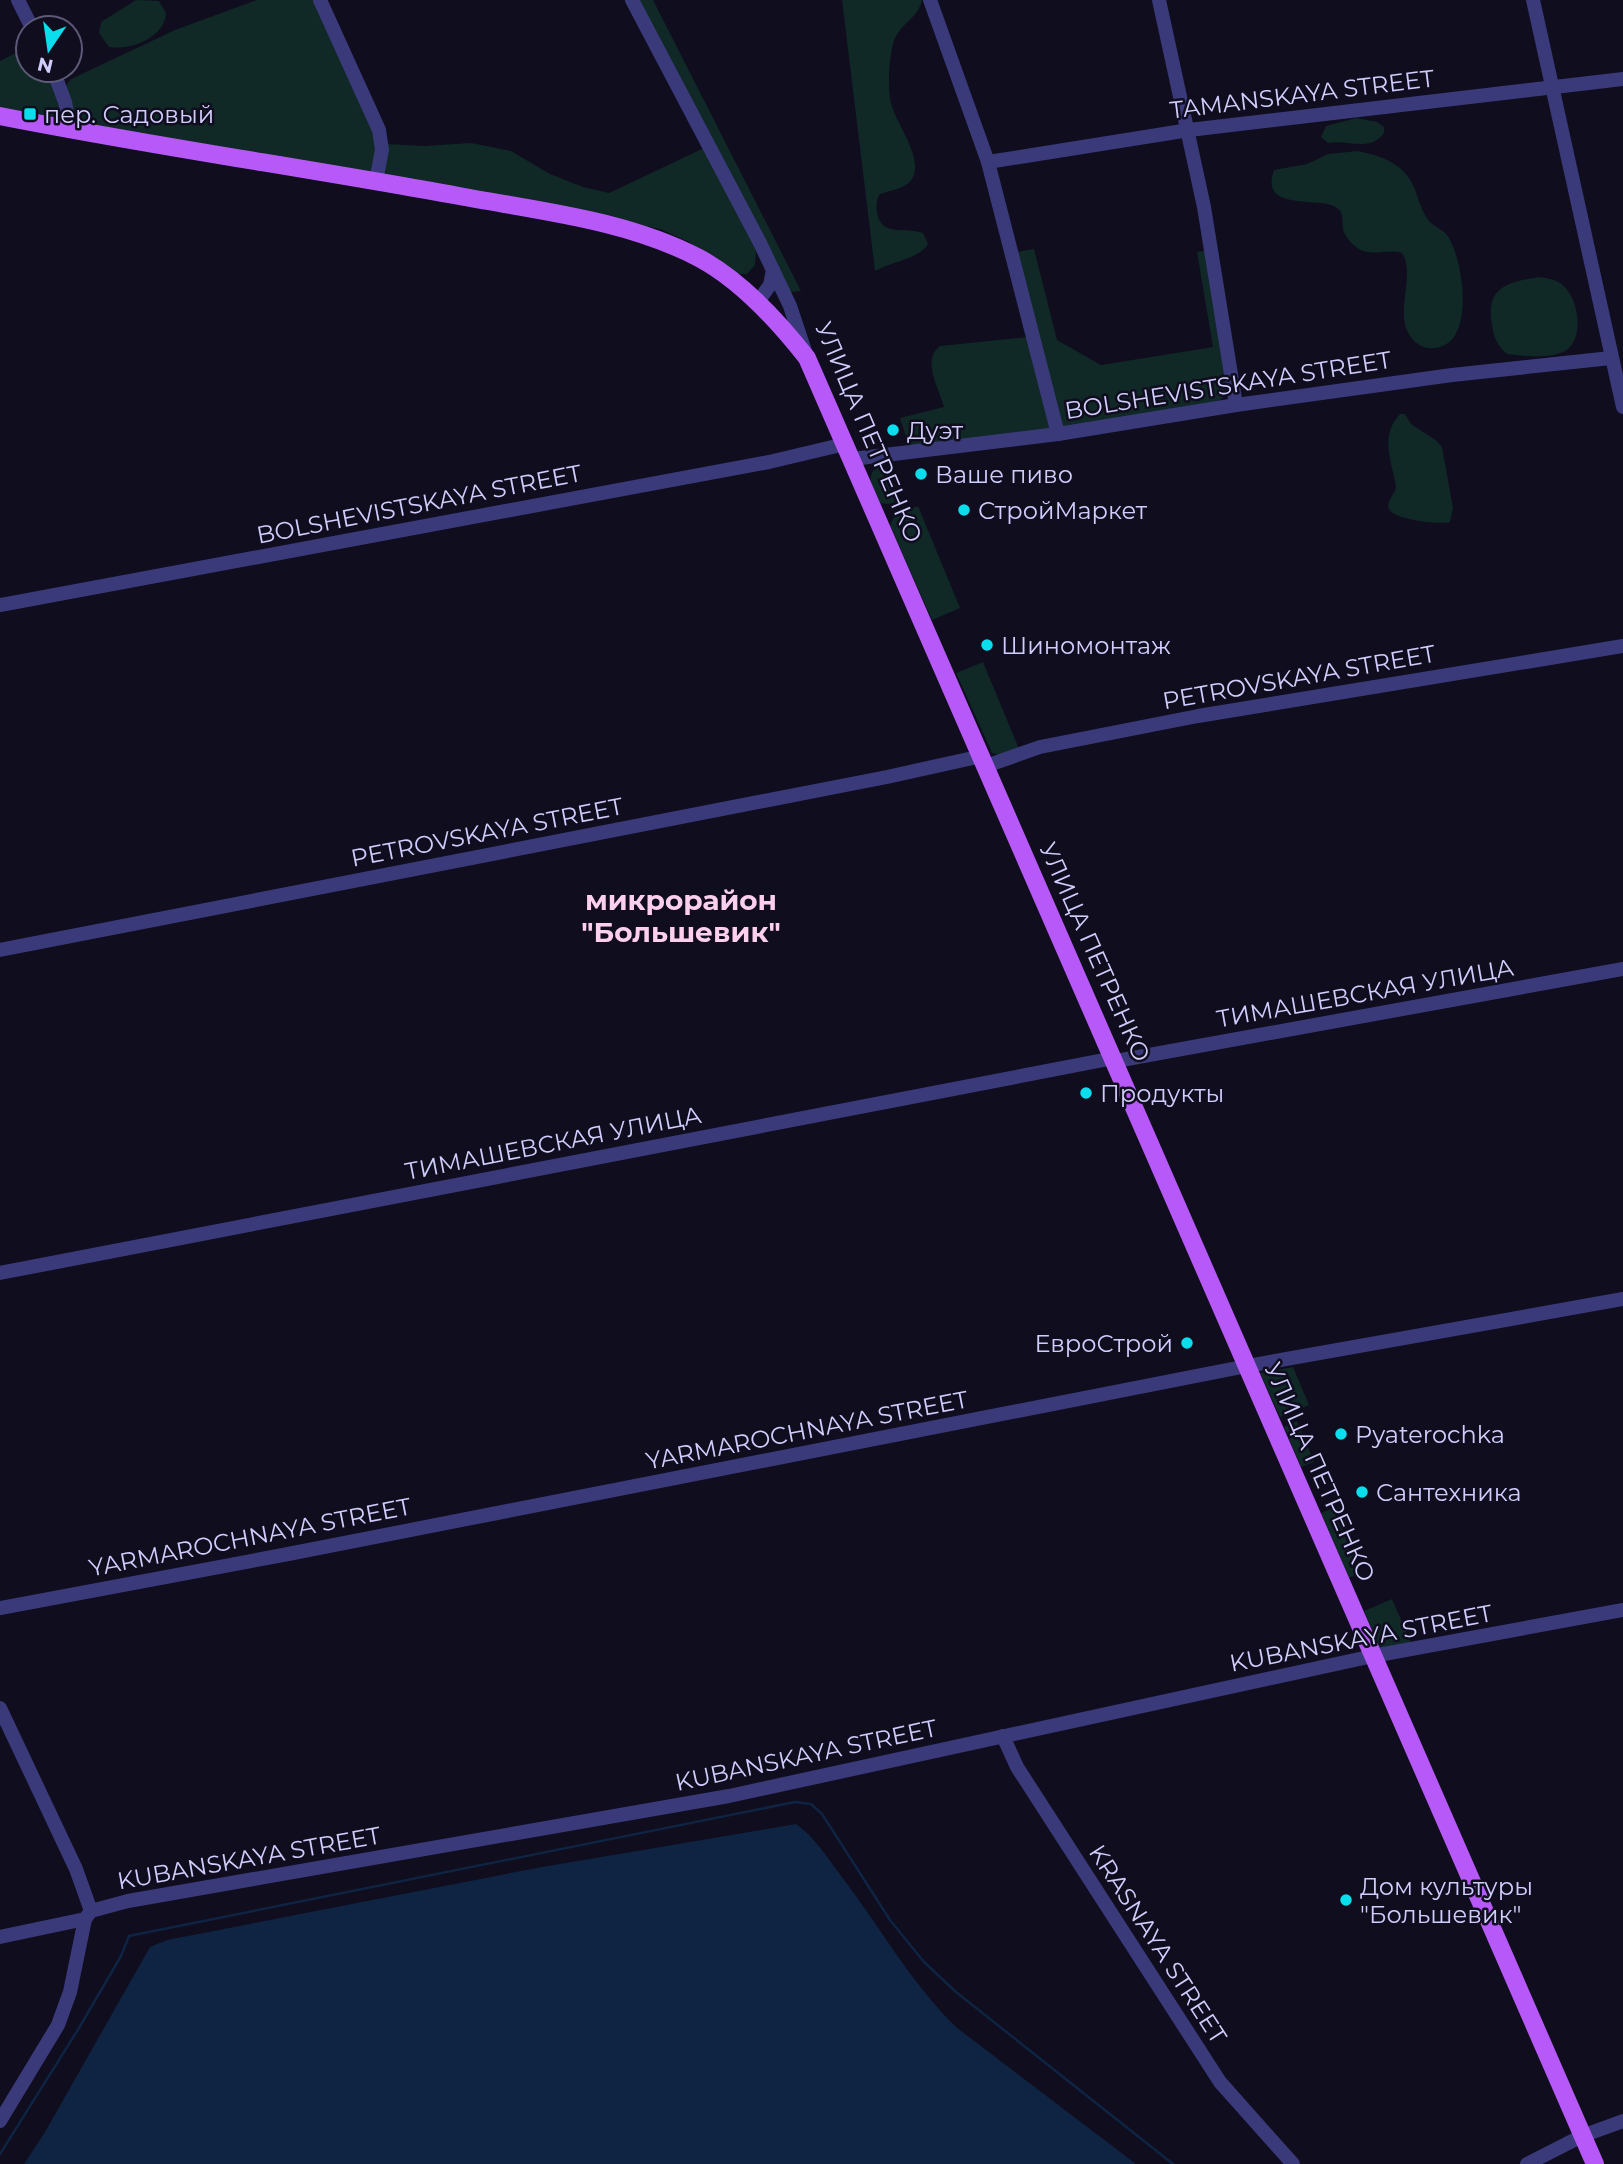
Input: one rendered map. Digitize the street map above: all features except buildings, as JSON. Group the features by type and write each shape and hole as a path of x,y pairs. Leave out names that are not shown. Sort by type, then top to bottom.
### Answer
{"main road":[{"path":"0,116 528,209 629,232 700,259 729,278 757,303 807,358"},
{"name":"УЛИЦА ПЕТРЕНКО","path":"807,358 1595,2164"}],"street":[{"path":"320,0 379,130 382,150 376,181"},
{"name":"УЛИЦА ПЕТРЕНКО","path":"632,0 773,270 795,319 807,358"},
{"path":"930,0 988,162 1058,434"},
{"path":"1159,0 1189,130 1237,405"},
{"path":"1534,0 1616,362 1623,407"},
{"name":"TAMANSKAYA STREET","path":"988,162 1189,130 1623,79"},
{"path":"58,84 70,130"},
{"path":"757,303 770,285 773,270"},
{"name":"BOLSHEVISTSKAYA STREET","path":"0,605 755,465 848,452 1058,434 1237,405 1452,375 1616,362"},
{"name":"PETROVSKAYA STREET","path":"0,950 887,777 984,761 1172,721 1623,646"},
{"name":"ТИМАШЕВСКАЯ УЛИЦА","path":"0,1273 1115,1060 1623,969"},
{"name":"YARMAROCHNAYA STREET","path":"0,1608 310,1550 1247,1366 1623,1299"},
{"name":"KUBANSKAYA STREET","path":"0,1937 88,1915 128,1901 729,1796 1373,1656 1623,1610"},
{"path":"0,1708 76,1869 88,1915 77,1966 58,2025 0,2120"},
{"name":"KRASNAYA STREET","path":"1003,1736 1017,1767 1220,2082 1293,2164"},
{"path":"1527,2164 1582,2136 1623,2121"}],"green space":[{"path":"136,0 159,1 166,13 160,29 136,44 109,47 99,33 101,22"},
{"path":"257,0 315,0 378,140 373,173 74,123 65,87 67,84 84,84 84,73 175,30"},
{"path":"639,0 653,0 801,291 790,292"},
{"path":"842,0 922,0 916,13 894,40 889,74 892,107 912,150 915,170 906,185 879,195 877,212 883,225 895,230 923,233 928,244 911,257 875,271"},
{"path":"14,54 14,84 53,84 62,121 0,108 0,61"},
{"path":"1356,118 1377,122 1384,127 1384,133 1378,139 1365,144 1328,143 1321,137 1326,126"},
{"path":"471,143 511,151 550,174 583,187 609,193 704,148 756,250 755,265 747,274 737,274 689,242 660,229 384,175 387,144 424,146"},
{"path":"1358,151 1383,158 1398,166 1410,179 1420,205 1431,223 1449,238 1459,266 1463,302 1456,334 1447,344 1426,348 1417,344 1410,336 1404,316 1407,272 1402,253 1359,249 1345,234 1341,213 1336,207 1289,200 1274,191 1274,170 1307,164 1328,154"},
{"path":"1034,249 1057,340 1101,365 1213,347 1197,252 1208,250 1227,393 1218,402 1061,429 1016,252"},
{"path":"1539,277 1560,283 1571,296 1578,325 1573,342 1568,349 1555,355 1507,354 1494,334 1492,302 1496,294 1509,284"},
{"path":"1029,337 1053,430 909,447 900,418 944,407 932,366 932,359 940,346"},
{"path":"1400,414 1405,414 1411,424 1442,447 1453,508 1450,522 1408,519 1389,509 1389,501 1396,488 1388,441 1393,423"},
{"path":"880,466 895,502 879,503 870,482 872,472"},
{"path":"918,506 960,608 932,620 890,525 895,515"},
{"path":"983,662 1019,749 1000,755 992,753 956,673"},
{"path":"1293,1367 1309,1405 1280,1417 1260,1373"},
{"path":"1297,1421 1314,1462 1301,1467 1284,1427"},
{"path":"1333,1508 1360,1573 1349,1578 1321,1513"},
{"path":"1392,1599 1411,1643 1380,1648 1364,1611"}],"water":[{"path":"796,1824 820,1848 910,1973 956,2027 1136,2164 24,2164 150,1947 167,1940 542,1867"}],"waterway":[{"path":"0,2154 79,2028 121,1956 129,1936 795,1802 811,1804 822,1814 890,1920 924,1962 956,1992 1173,2164"}],"place":[{"name":"пер. Садовый","path":"30,114"},
{"name":"Дуэт","path":"893,430"},
{"name":"Ваше пиво","path":"921,474"},
{"name":"СтройМаркет","path":"964,510"},
{"name":"Шиномонтаж","path":"987,645"},
{"name":"Продукты","path":"1086,1093"},
{"name":"ЕвроСтрой","path":"1187,1343"},
{"name":"Pyaterochka","path":"1341,1434"},
{"name":"Сантехника","path":"1362,1492"},
{"name":"Дом культуры \"Большевик\"","path":"1346,1900"}],"district":[{"name":"микрорайон \"Большевик\"","path":"681,916"}]}
